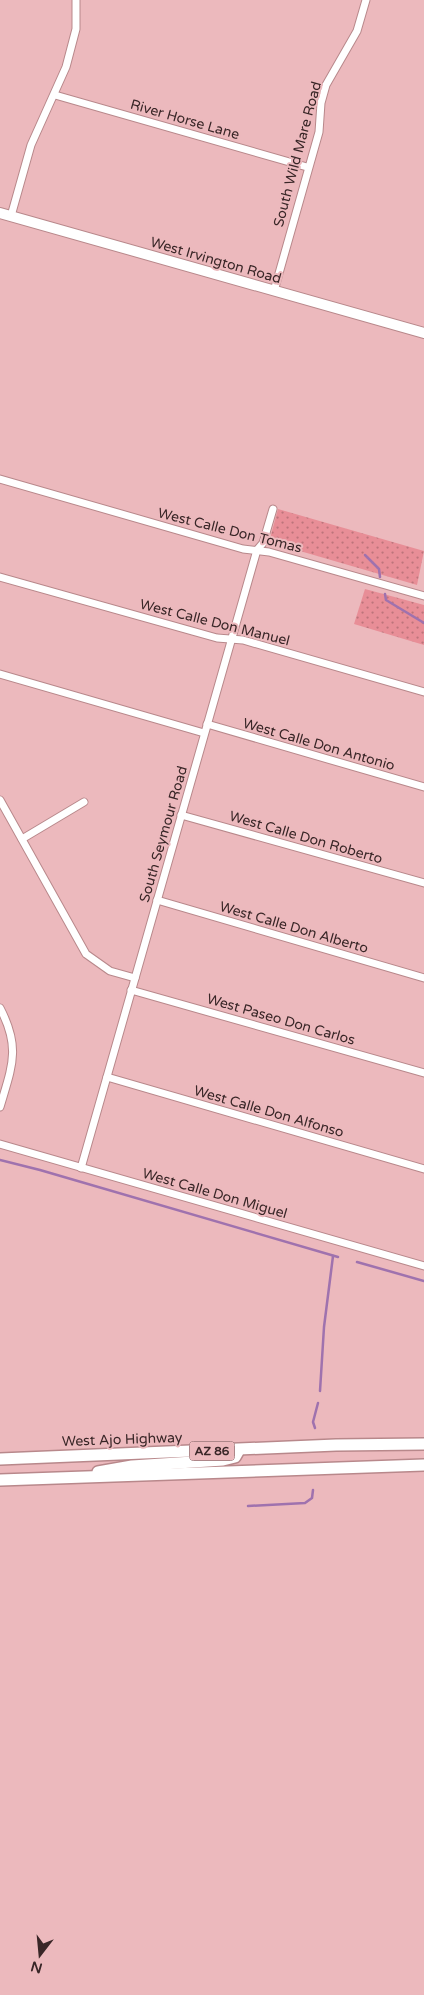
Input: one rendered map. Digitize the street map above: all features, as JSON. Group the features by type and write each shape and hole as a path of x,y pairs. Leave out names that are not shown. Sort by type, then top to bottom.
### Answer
{"main road":[{"name":"West Irvington Road","path":"0,213 424,333"},
{"name":"West Ajo Highway","path":"0,1459 336,1445 424,1444"},
{"path":"80,1478 116,1468 223,1460 235,1457 239,1450"},
{"name":"AZ 86","path":"0,1480 424,1465"}],"street":[{"path":"11,216 32,145 66,67 76,28 76,0"},
{"name":"South Wild Mare Road","path":"274,291 307,167 319,132 321,103 326,85 357,31 366,0"},
{"name":"River Horse Lane","path":"55,94 307,167"},
{"name":"West Calle Don Tomas","path":"0,479 243,549 269,552 424,596"},
{"name":"South Seymour Road","path":"81,1168 230,639 257,550 263,543 273,509"},
{"name":"West Calle Don Manuel","path":"0,577 216,638 243,640 424,692"},
{"path":"0,674 204,733"},
{"name":"West Calle Don Antonio","path":"207,724 424,787"},
{"path":"0,800 86,954 110,971 135,978"},
{"path":"22,839 84,802"},
{"name":"West Calle Don Roberto","path":"181,815 424,883"},
{"name":"West Calle Don Alberto","path":"157,900 424,978"},
{"name":"West Paseo Don Carlos","path":"131,990 424,1073"},
{"path":"0,1008 14,1042 12,1067 0,1107"},
{"name":"West Calle Don Alfonso","path":"107,1077 424,1169"},
{"name":"West Calle Don Miguel","path":"0,1144 424,1266"}],"shaded area":[{"path":"278,509 424,551 417,585 269,542"},
{"path":"365,589 424,605 424,645 354,624"}],"waterway":[{"path":"365,555 379,569 380,577"},
{"path":"385,594 386,600 424,623"},
{"path":"0,1160 338,1257"},
{"path":"320,1391 324,1327 333,1256"},
{"path":"357,1262 424,1281"},
{"path":"315,1428 313,1422 318,1403"},
{"path":"248,1506 305,1503 312,1498 313,1490"}]}
